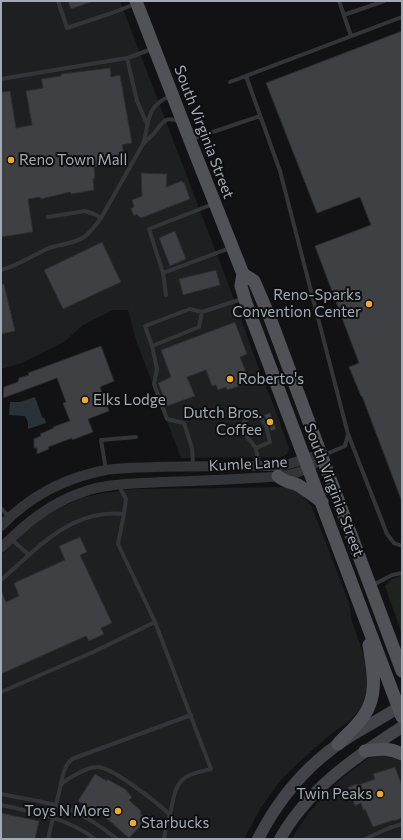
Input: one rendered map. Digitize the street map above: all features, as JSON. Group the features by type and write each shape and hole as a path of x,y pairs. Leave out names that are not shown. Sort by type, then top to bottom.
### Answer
{"main road":[{"name":"South Virginia Street","path":"137,2 189,140 243,274 241,286 245,298 363,614 401,710"},
{"name":"South Virginia Street","path":"243,274 254,282 265,307 322,455 402,671"},
{"path":"278,476 282,480 300,486 322,502"},
{"path":"258,839 274,809 293,785 312,766 338,744 363,718 368,708 372,696 374,672 363,614"},
{"path":"391,642 402,651"},
{"path":"338,744 401,710"},
{"path":"280,839 286,828 314,794 331,777 365,751 402,727"},
{"path":"365,751 390,749 402,754"}],"street":[{"name":"Kumle Lane","path":"1,548 33,518 48,508 82,492 99,487 117,484 289,475 322,455"},
{"name":"Kumle Lane","path":"1,526 40,494 58,484 78,477 107,470 119,468 259,466 307,463"},
{"path":"107,470 117,484"}],"lane":[{"path":"58,1 67,28 112,13 137,2"},
{"path":"339,1 351,36"},
{"path":"344,16 384,1"},
{"path":"230,82 402,17"},
{"path":"1,79 126,58 155,49"},
{"path":"126,58 137,101 147,124"},
{"path":"246,76 280,171 348,434 387,534 394,543 402,546"},
{"path":"1,270 10,268 47,249 84,237 93,229 101,218 143,144 152,108 159,100 172,95"},
{"path":"189,140 260,116"},
{"path":"143,144 156,132 159,125 167,119 174,119 183,122"},
{"path":"166,295 163,273 149,229 215,204"},
{"path":"48,217 85,211 101,218"},
{"path":"163,273 232,247"},
{"path":"193,466 192,448 184,423 167,419 154,384 157,369 152,346 145,326 190,309 202,312 245,298"},
{"path":"152,346 200,327 202,312"},
{"path":"256,448 270,442 266,426 261,418 254,416 246,419 242,425 247,438 256,448 259,466"},
{"path":"322,455 345,446 348,434"},
{"path":"107,470 101,440 136,437"},
{"path":"117,484 126,499 118,544 155,622 211,769 186,777 178,784 164,839"},
{"path":"1,508 9,518"},
{"path":"1,580 57,532 84,518 110,512 124,514"},
{"path":"11,539 29,555"},
{"path":"371,587 392,575 402,573"},
{"path":"1,692 155,622"},
{"path":"48,839 64,772 68,762 72,759 191,714"},
{"path":"61,784 70,777 98,767 105,769 140,789 170,815"},
{"path":"1,794 72,810 89,819 117,839"},
{"path":"1,805 37,812 53,817 72,825 95,839"},
{"path":"365,839 402,824"}],"shaded area":[{"name":"Reno Town Mall","path":"1,1 120,1 279,419 289,449 287,454 282,457 181,458 137,343 128,310 113,310 83,325 64,342 22,363 1,369"},
{"path":"35,397 42,417 45,419 46,423 28,429 28,422 25,416 9,415 10,402 20,402"},
{"path":"287,487 298,491 312,507 349,603 352,621 364,656 368,674 367,689 362,707 352,719 330,735 280,781 260,809 244,839 1,839 1,556 27,530 43,517 82,498 102,493 137,489"},
{"path":"402,576 402,634 385,586 392,579"},
{"path":"380,754 394,755 402,760 402,839 291,839 310,811 335,784 368,758"}],"building":[{"path":"68,1 90,1 91,2 71,9"},
{"name":"Reno-Sparks Convention Center","path":"402,31 401,499 362,396 349,367 359,363 315,246 371,225 360,197 317,213 266,83"},
{"path":"110,68 111,77 120,75 132,143 122,145 124,154 108,157 110,164 94,167 94,190 71,194 70,192 41,199 40,197 28,199 33,232 1,237 1,92 10,91 16,128 32,125 26,91 43,88 41,79 61,76 61,74"},
{"path":"141,173 167,174 166,187 182,181 183,183 184,182 190,199 141,218 137,214 134,216 131,209 134,207 132,200 142,196"},
{"path":"175,231 186,259 170,266 159,238"},
{"path":"102,242 121,282 63,309 44,270"},
{"path":"216,270 220,285 183,295 179,279"},
{"path":"1,284 4,284 15,331 1,334"},
{"path":"235,322 247,354 240,357 249,380 239,384 240,386 227,390 226,387 218,390 216,385 212,386 206,370 187,377 195,396 167,406 158,383 171,377 161,350"},
{"name":"Elks Lodge","path":"101,346 114,381 100,387 109,411 88,419 93,432 48,447 49,449 37,454 37,448 34,448 34,439 41,436 40,434 54,428 53,427 70,421 63,403 66,402 57,378 3,398 4,387 18,382 19,378 29,375 28,373"},
{"name":"Dutch Bros. Coffee","path":"270,413 276,429 271,431 264,415"},
{"path":"80,537 87,552 80,555 112,623 101,628 104,634 89,641 86,636 1,674 1,590 6,602 19,596 14,583 65,560 59,546"},
{"path":"395,767 402,786 402,818 373,827 365,809 363,810 361,803 355,806 352,798 348,794 350,793 348,787 375,779 373,774"},
{"path":"95,774 125,789 132,797 129,800 147,819 129,838 105,817 78,801"},
{"path":"1,813 39,821 35,839 1,839"}],"place":[{"name":"Reno Town Mall","path":"11,160"},
{"name":"Reno-Sparks Convention Center","path":"369,304"},
{"name":"Roberto's","path":"230,379"},
{"name":"Elks Lodge","path":"85,400"},
{"name":"Dutch Bros. Coffee","path":"270,422"},
{"name":"Twin Peaks","path":"380,794"},
{"name":"Toys N More","path":"118,811"},
{"name":"Starbucks","path":"133,823"}]}
